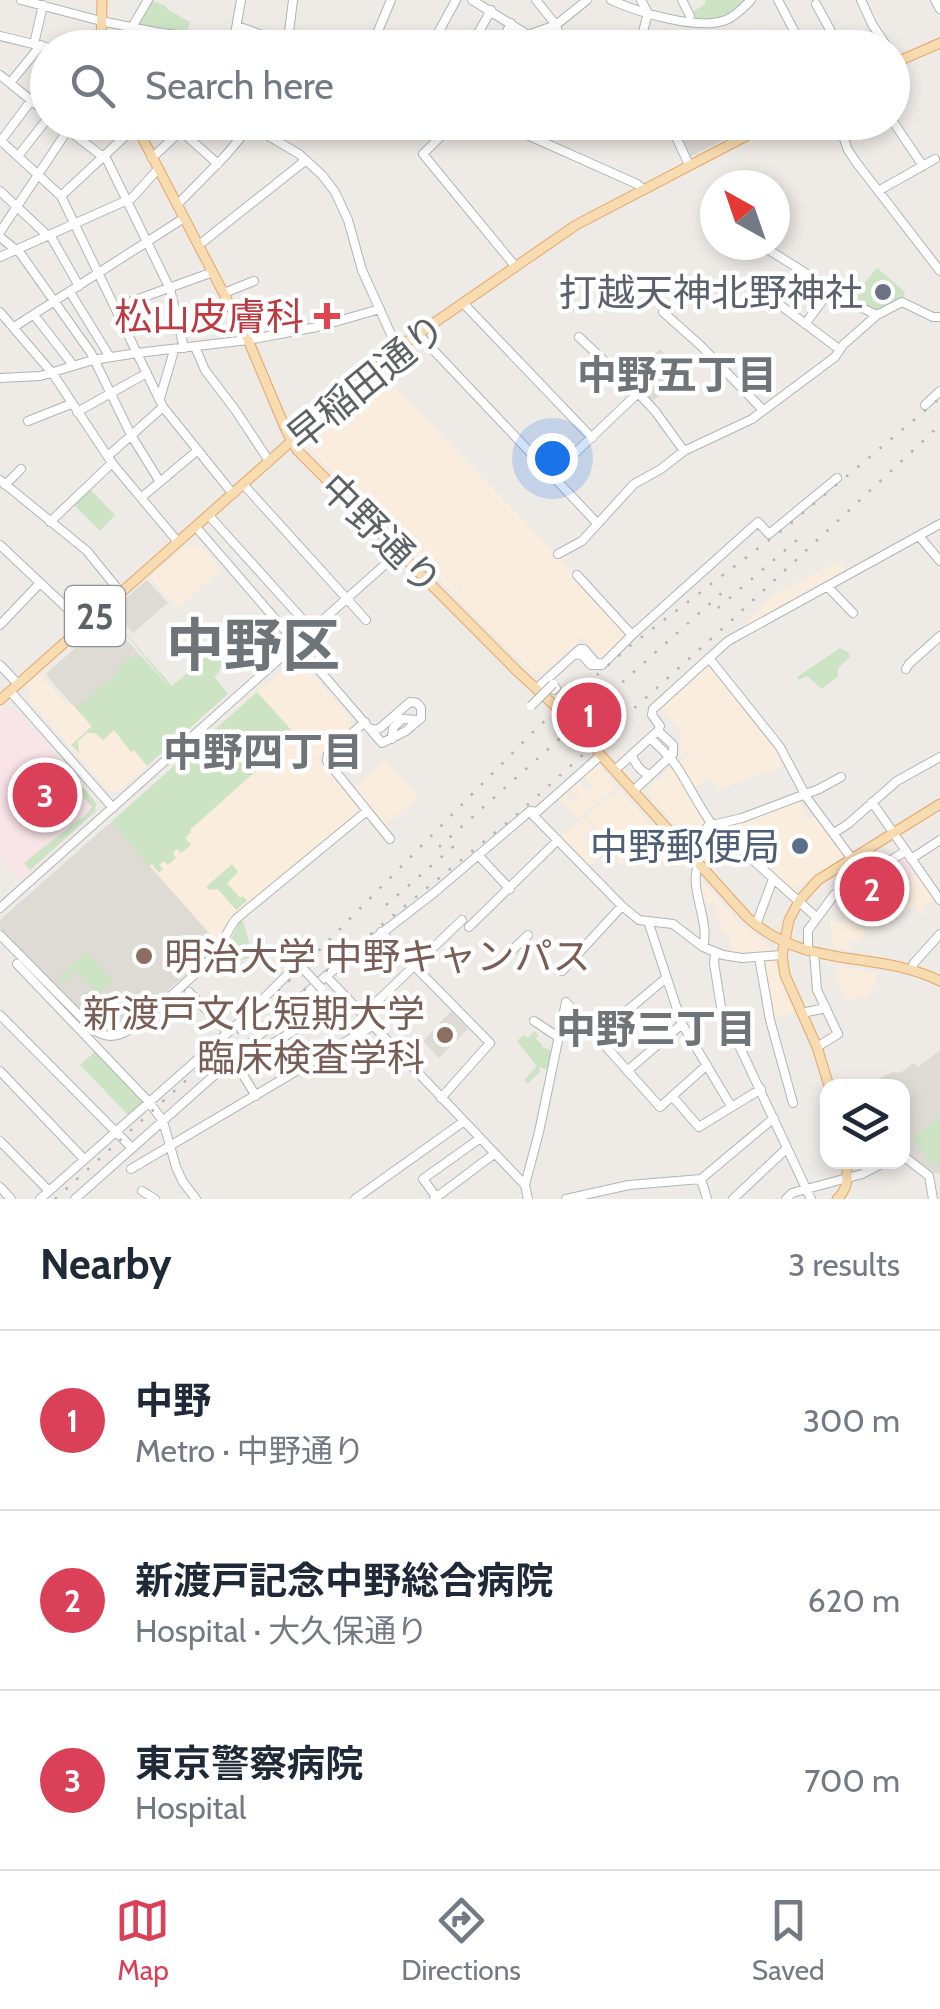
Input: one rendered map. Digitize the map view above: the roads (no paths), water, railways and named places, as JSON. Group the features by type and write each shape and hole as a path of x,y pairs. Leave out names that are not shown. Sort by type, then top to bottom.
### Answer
{"main road":[{"path":"101,30 102,0"},
{"path":"910,51 940,43"},
{"name":"中野通り","path":"143,140 248,340 291,441 555,706"},
{"name":"早稲田通り","path":"0,700 291,441 416,336 576,224 740,140"},
{"path":"600,754 756,925 783,942 811,951 911,970 940,980"},
{"path":"827,1079 786,979 782,955 788,920 818,880 940,804"},
{"path":"837,1199 844,1193 847,1169"}],"street":[{"path":"21,0 150,30"},
{"path":"132,27 148,0"},
{"path":"236,30 241,0"},
{"path":"289,30 293,0"},
{"path":"378,30 391,0"},
{"path":"440,30 456,0"},
{"path":"472,0 520,30"},
{"path":"536,0 558,30"},
{"path":"542,30 556,25 586,0"},
{"path":"611,0 648,13 716,22 730,19 751,0"},
{"path":"641,0 648,13 643,30"},
{"path":"682,0 691,19"},
{"path":"778,0 794,30"},
{"path":"861,0 876,30"},
{"path":"936,0 940,8"},
{"path":"40,3 41,30"},
{"path":"816,4 830,30"},
{"path":"480,30 491,10"},
{"path":"508,30 511,24"},
{"path":"237,26 247,30"},
{"path":"0,36 30,43"},
{"path":"10,84 30,59"},
{"path":"0,75 30,100"},
{"path":"30,102 0,141 62,196 161,403 233,494"},
{"path":"18,156 30,140"},
{"path":"61,140 0,235 16,249 90,353 130,435 160,482"},
{"path":"85,140 107,160 170,289 184,348"},
{"path":"62,196 118,140"},
{"path":"152,158 171,140"},
{"path":"190,140 218,164"},
{"path":"177,205 238,140"},
{"path":"277,140 322,174 335,192 362,270 398,350"},
{"path":"437,140 423,154 514,266"},
{"path":"534,140 637,184 642,190"},
{"path":"677,140 689,166"},
{"path":"844,140 848,150 940,271"},
{"path":"905,140 923,166"},
{"path":"878,191 935,159"},
{"path":"199,245 306,160"},
{"path":"0,257 132,198 158,169"},
{"path":"0,190 49,236 110,358"},
{"path":"14,328 184,218"},
{"path":"786,260 858,306 878,314"},
{"path":"116,307 214,272"},
{"path":"224,293 254,280"},
{"path":"752,284 835,346"},
{"path":"805,324 832,288"},
{"path":"558,554 579,544 634,484 684,451 752,419 835,357 878,314 902,302 936,317"},
{"path":"463,303 592,438"},
{"path":"0,378 40,376 93,360 248,340 380,310"},
{"path":"0,312 53,374 110,459 178,542"},
{"path":"663,312 763,410"},
{"path":"34,314 74,365"},
{"path":"416,336 598,523"},
{"path":"578,337 638,392 684,451"},
{"path":"195,346 204,370 269,461"},
{"path":"50,522 161,403 172,350"},
{"path":"28,421 110,394 146,374"},
{"path":"925,405 940,391"},
{"path":"552,475 638,392"},
{"path":"142,497 198,450"},
{"path":"21,469 3,482 87,551 120,594"},
{"path":"536,689 574,655 581,654 594,666 600,666 755,519 769,534 836,478"},
{"path":"244,484 366,620"},
{"path":"210,514 312,631"},
{"path":"614,770 660,726 652,715 653,709 708,658 741,634 940,524"},
{"path":"196,527 367,725 387,741 419,720 421,708 410,702 378,729 367,725"},
{"path":"919,536 938,554"},
{"path":"1,549 85,625"},
{"path":"0,908 399,552"},
{"path":"577,574 632,634"},
{"path":"0,626 40,583"},
{"path":"828,587 853,613"},
{"path":"906,670 940,636"},
{"path":"708,658 780,747 805,793 852,858"},
{"path":"0,666 112,808"},
{"path":"529,708 555,688"},
{"path":"367,725 326,759 390,839"},
{"path":"654,734 712,824 734,849 744,852 816,917"},
{"path":"76,1199 235,1062 326,976 530,811 537,812 600,754"},
{"path":"632,755 634,762 650,775"},
{"path":"834,833 897,782 940,756"},
{"path":"633,790 670,758"},
{"path":"690,854 712,824 742,818 841,777"},
{"path":"872,802 940,900"},
{"path":"0,935 94,1030 105,1036 122,1034 212,958 237,918 367,811"},
{"path":"530,811 636,918 669,923 715,953 742,958 782,955"},
{"path":"469,928 558,840"},
{"path":"817,1047 838,1034 818,990 808,930 836,894 940,840"},
{"path":"478,855 510,889"},
{"path":"699,864 694,872 706,939 703,946"},
{"path":"756,925 773,878"},
{"path":"562,970 622,906"},
{"path":"364,1014 462,920"},
{"path":"648,921 682,1024 732,1106"},
{"path":"381,932 490,1044 441,1098"},
{"path":"911,970 940,934"},
{"path":"502,961 528,936"},
{"path":"40,1199 270,995 304,958 304,951"},
{"path":"715,953 721,1007 811,1199"},
{"path":"759,958 770,1020 793,1103"},
{"path":"295,960 321,988"},
{"path":"17,964 163,1121 183,1182 196,1199"},
{"path":"326,976 525,1185"},
{"path":"596,1036 666,978"},
{"path":"188,992 228,1032"},
{"path":"235,1062 347,998"},
{"path":"528,1199 525,1185 540,1132 566,1002 660,1107 707,1066"},
{"path":"802,1013 826,1008"},
{"path":"0,1015 132,1148"},
{"path":"534,1020 558,1037"},
{"path":"627,1071 682,1024"},
{"path":"131,1169 374,1025"},
{"path":"235,1062 256,1096"},
{"path":"0,1071 84,1159"},
{"path":"672,1096 699,1127 761,1089"},
{"path":"566,1199 702,1179 774,1118"},
{"path":"355,1199 463,1122"},
{"path":"479,1139 423,1179 435,1199 494,1154"},
{"path":"0,1141 49,1191"},
{"path":"733,1199 786,1149"},
{"path":"910,1161 929,1176 940,1176"},
{"path":"786,1199 792,1193 872,1169"},
{"path":"929,1176 933,1199"},
{"path":"702,1179 707,1199"},
{"path":"0,1187 11,1199"},
{"path":"142,1191 155,1199"}],"tunnel":[{"path":"555,706 598,752"}],"railway":[{"path":"55,1199 234,1037 537,728 631,645 785,528 940,398"},
{"path":"271,1019 514,817 940,425"},
{"path":"718,608 805,533"},
{"path":"439,847 725,590"},
{"path":"386,905 454,846"}],"place":[{"name":"打越天神北野神社","path":"883,292"},
{"name":"松山皮膚科","path":"327,316"},
{"name":"中野","path":"589,715"},
{"name":"東京警察病院","path":"45,795"},
{"name":"中野郵便局","path":"800,846"},
{"name":"新渡戸記念中野総合病院","path":"872,889"},
{"name":"明治大学 中野キャンパス","path":"144,956"},
{"name":"新渡戸文化短期大学 臨床検査学科","path":"445,1035"}],"district":[{"name":"中野五丁目","path":"677,374"},
{"name":"中野区","path":"253,645"},
{"name":"中野四丁目","path":"263,751"},
{"name":"中野三丁目","path":"656,1028"}]}
